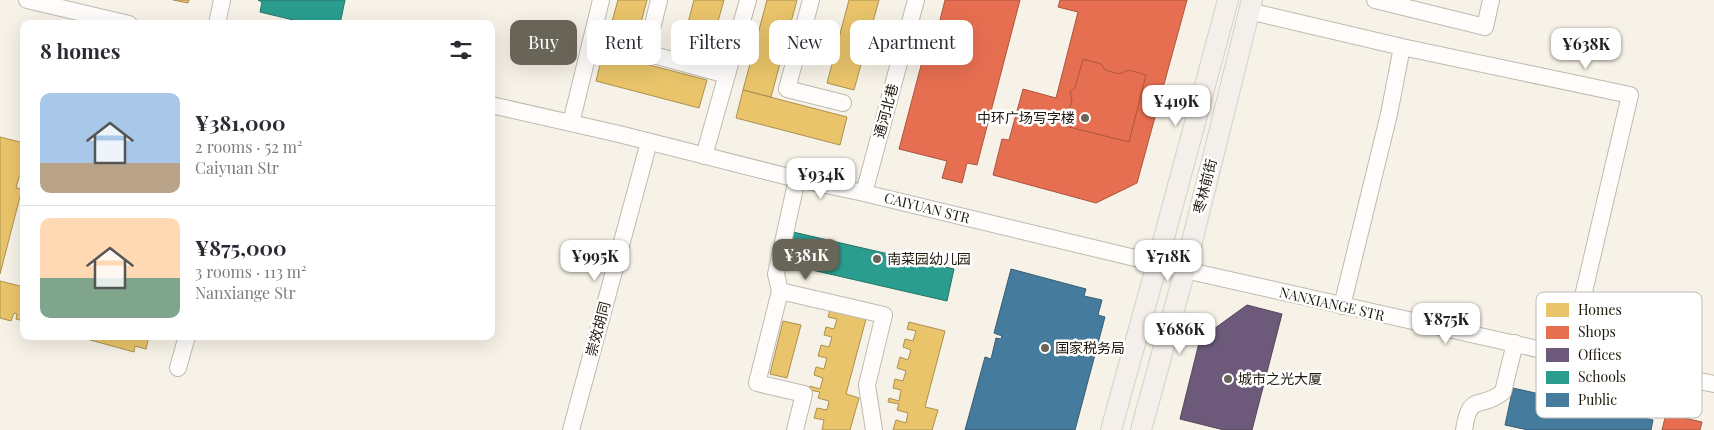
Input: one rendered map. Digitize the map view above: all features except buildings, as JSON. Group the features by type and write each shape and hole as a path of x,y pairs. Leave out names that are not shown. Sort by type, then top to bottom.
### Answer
{"main road":[{"path":"1111,430 1228,0"},
{"name":"枣林前街","path":"1141,430 1185,270 1250,5"}],"street":[{"path":"27,0 113,20"},
{"path":"218,20 222,0"},
{"path":"571,123 601,0"},
{"path":"659,0 646,53 727,75"},
{"path":"704,156 748,0"},
{"path":"811,0 787,89 843,103"},
{"name":"通河北巷","path":"864,193 916,0"},
{"path":"1375,0 1485,27 1491,0"},
{"path":"1250,5 1402,47 1630,95 1584,292"},
{"path":"1342,306 1389,114 1402,47"},
{"name":"CAIYUAN STR","path":"495,106 1185,270"},
{"name":"崇效胡同","path":"571,430 649,142"},
{"path":"795,430 804,394 757,382 780,291 776,274 797,179"},
{"name":"NANXIANGE STR","path":"1185,270 1536,348"},
{"path":"780,291 884,316 868,385 874,430"},
{"path":"178,368 186,340"},
{"path":"1464,430 1467,412 1471,405 1496,397 1503,392 1515,343"}],"place":[{"name":"中环广场写字楼","path":"1085,118"},
{"name":"南菜园幼儿园","path":"877,259"},
{"name":"国家税务局","path":"1045,348"},
{"name":"城市之光大厦","path":"1228,379"}]}
